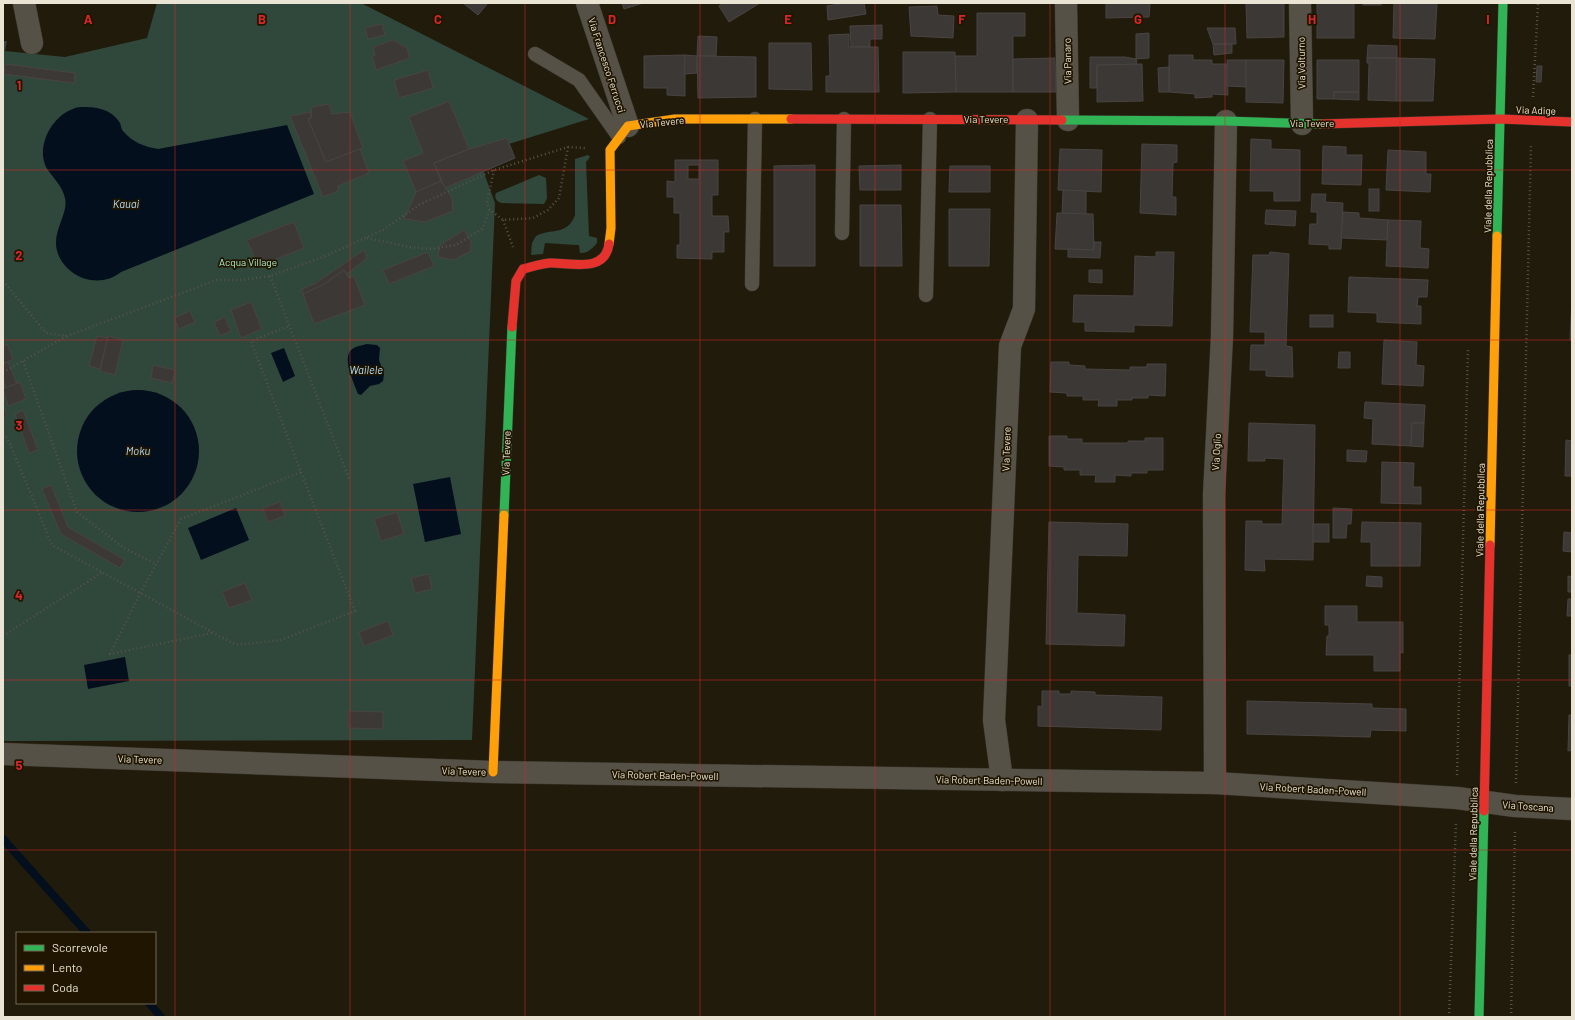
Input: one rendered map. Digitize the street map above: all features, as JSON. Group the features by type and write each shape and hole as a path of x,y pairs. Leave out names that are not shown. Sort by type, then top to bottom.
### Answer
{"street":[{"path":"24,3 32,43"},
{"name":"Via Francesco Ferrucci","path":"587,3 624,132"},
{"name":"Via Panaro","path":"1066,3 1068,120"},
{"name":"Via Volturno","path":"1300,3 1302,124"},
{"name":"Viale della Repubblica","path":"1479,1017 1503,3"},
{"name":"Via Tevere","path":"624,132 641,123 670,119 1226,120 1302,124 1500,119"},
{"name":"Via Adige","path":"1500,119 1572,122"},
{"name":"Via Tevere","path":"1002,780 994,720 1010,346 1024,309 1027,120"},
{"name":"Via Oglio","path":"1215,783 1214,495 1222,336 1226,120"},
{"path":"610,150 624,132"},
{"name":"Via Tevere","path":"3,754 493,772 511,333 516,281 523,269 549,263 584,266 601,261 608,252 611,228 610,150"},
{"name":"Via Robert Baden-Powell","path":"493,772 1215,783 1457,798 1484,802"},
{"name":"Via Toscana","path":"1484,802 1515,806 1572,809"}],"lane":[{"path":"535,54 579,80 624,132"},
{"path":"752,284 755,119"},
{"path":"842,233 844,119"},
{"path":"926,295 930,119"}],"path":[{"path":"1511,1017 1532,120 1538,3"},
{"path":"3,372 67,336 217,280 242,280 270,276 323,257 383,230 419,205 494,170 568,147 610,150"},
{"path":"494,170 487,203 490,210 503,220 533,218 548,210 559,198 568,147"},
{"path":"366,238 410,247 431,249 456,246 482,229 490,210"},
{"path":"270,276 350,480"},
{"path":"3,281 46,334 67,336"},
{"path":"3,434 8,439 52,544 236,645 281,640 356,611 250,341 289,326"},
{"path":"1449,1017 1457,798 1468,347"},
{"path":"23,361 76,512 124,548 156,564"},
{"path":"212,632 110,654 141,592 181,519 301,472"},
{"path":"3,636 103,572"}],"green space":[{"name":"Acqua Village","path":"157,3 361,3 589,119 477,154 495,203 472,740 3,741 3,41 7,41 5,51 65,57 147,38"},
{"path":"588,155 590,157 586,162 589,236 597,238 597,243 585,253 580,253 579,245 545,243 543,254 531,255 532,243 536,236 563,229 572,222 575,215 575,159"},
{"path":"539,175 546,178 547,198 544,204 501,203 496,199 496,193"}],"water":[{"name":"Kauai","path":"85,107 109,112 117,119 122,130 130,138 148,147 158,149 287,125 314,194 121,272 113,277 104,280 85,279 69,270 58,254 56,238 66,204 64,193 46,167 43,159 43,150 48,133 59,118 74,108"},
{"name":"Wailele","path":"366,344 377,345 380,348 379,360 384,374 383,381 379,384 370,386 361,395 358,394 352,378 348,365 348,359 351,350"},
{"path":"284,348 295,376 283,382 271,353"},
{"name":"Moku","path":"138,390 150,391 161,395 172,400 181,408 189,417 194,428 198,439 198,463 194,474 189,485 181,494 172,502 161,507 150,511 138,512 126,511 115,507 104,502 95,494 87,485 82,474 78,463 77,451 78,439 82,428 87,417 95,408 104,400 115,395 126,391"},
{"path":"450,477 461,534 425,542 413,484"},
{"path":"236,508 249,540 201,560 188,528"},
{"path":"125,657 129,681 88,689 84,665"}],"building":[{"path":"463,3 488,3 478,15"},
{"path":"622,3 643,3 624,9"},
{"path":"723,3 760,3 729,22 719,6"},
{"path":"845,3 864,3 866,14 828,20 827,6"},
{"path":"1106,3 1150,3 1149,17 1106,18"},
{"path":"1246,3 1284,3 1284,37 1247,38"},
{"path":"1317,3 1354,3 1354,38 1317,38"},
{"path":"1363,3 1381,3 1381,5 1363,5"},
{"path":"1394,3 1437,3 1435,39 1393,38"},
{"path":"937,6 938,15 954,16 953,38 911,36 909,7"},
{"path":"977,13 1025,13 1025,36 1013,36 1013,92 956,92 955,56 977,56"},
{"path":"382,24 385,35 368,39 365,28"},
{"path":"882,25 882,39 870,39 870,47 851,47 850,26"},
{"path":"1207,28 1235,28 1236,44 1213,44"},
{"path":"1149,33 1149,58 1136,59 1136,34"},
{"path":"849,34 849,47 878,47 879,92 826,92 826,76 830,76 829,35"},
{"path":"698,36 717,37 716,56 697,56"},
{"path":"393,40 407,48 410,58 376,70 372,56 375,55 373,47"},
{"path":"769,43 811,43 812,90 769,89"},
{"path":"1213,44 1232,44 1232,53 1214,55"},
{"path":"1368,45 1397,46 1397,58 1367,58"},
{"path":"903,52 955,52 956,92 903,93"},
{"path":"685,55 685,96 667,95 667,88 644,88 644,56"},
{"path":"685,55 697,56 697,73 684,74"},
{"path":"1169,55 1193,55 1193,60 1212,60 1212,64 1227,64 1228,95 1212,94 1212,97 1195,98 1195,94 1169,92"},
{"path":"697,56 756,57 756,97 698,98"},
{"path":"1090,57 1125,57 1136,59 1137,65 1097,65 1097,88 1090,88"},
{"path":"1055,58 1056,92 1013,92 1013,59"},
{"path":"1367,58 1397,58 1396,101 1368,100 1369,63 1367,63"},
{"path":"1397,58 1435,59 1433,101 1396,101"},
{"path":"1227,60 1246,60 1247,87 1227,86"},
{"path":"1246,60 1284,60 1283,103 1246,102"},
{"path":"1317,60 1359,60 1359,92 1334,92 1334,99 1317,99"},
{"path":"5,64 75,73 74,83 4,74"},
{"path":"1142,64 1143,101 1097,102 1097,65"},
{"path":"1537,66 1542,66 1541,82 1536,82"},
{"path":"1169,67 1169,92 1159,92 1158,68"},
{"path":"428,70 433,88 399,98 394,80"},
{"path":"1334,92 1359,92 1359,100 1334,99"},
{"path":"449,101 469,149 434,163 441,181 416,192 403,161 423,153 409,117"},
{"path":"329,104 332,114 350,112 363,148 326,162 308,119 311,118 312,107"},
{"path":"311,112 311,118 308,119 326,162 360,149 369,173 338,186 338,191 323,197 290,116"},
{"path":"507,138 515,158 445,188 434,163 469,149"},
{"path":"1251,139 1271,140 1271,149 1300,150 1300,201 1274,201 1274,191 1250,191"},
{"path":"1142,144 1177,145 1177,162 1173,163 1172,197 1176,197 1176,215 1140,213"},
{"path":"1323,146 1346,147 1346,155 1362,155 1361,185 1322,184"},
{"path":"1060,149 1102,150 1101,192 1058,190"},
{"path":"1388,150 1426,152 1426,174 1431,174 1430,192 1386,190"},
{"path":"675,160 718,160 718,195 712,195 712,216 728,216 729,232 724,232 724,252 712,252 712,259 677,258 677,245 680,245 680,213 674,213 674,197 667,197 667,181 675,182","holes":["688,165 699,165 699,179 688,179"]},
{"path":"815,165 815,266 774,266 774,166"},
{"path":"901,165 901,190 860,190 859,166"},
{"path":"950,166 990,166 990,192 949,192"},
{"path":"441,181 452,198 453,211 425,222 404,219 416,192"},
{"path":"1369,189 1379,189 1379,211 1369,211"},
{"path":"1063,190 1086,191 1086,214 1062,213"},
{"path":"1312,194 1326,194 1325,202 1343,203 1341,249 1329,249 1329,245 1309,244 1310,224 1317,224 1317,212 1311,212"},
{"path":"860,205 901,205 902,266 860,266"},
{"path":"949,209 990,209 989,266 949,266"},
{"path":"1266,210 1296,211 1295,226 1265,224"},
{"path":"1343,212 1359,213 1359,218 1388,220 1387,240 1341,238"},
{"path":"1057,213 1093,214 1094,250 1055,249"},
{"path":"1388,220 1421,221 1420,248 1429,249 1428,268 1386,266"},
{"path":"294,222 304,248 258,266 247,240"},
{"path":"464,230 471,241 471,251 453,260 438,257 440,245"},
{"path":"1094,242 1101,242 1100,258 1068,257 1068,249 1094,250"},
{"path":"364,250 367,258 347,274 344,270 323,285 303,294 302,289 316,283"},
{"path":"428,252 434,266 389,284 383,270"},
{"path":"1156,252 1174,252 1172,326 1134,325 1134,332 1085,331 1085,322 1073,322 1074,295 1134,296 1135,256 1156,257"},
{"path":"1270,252 1289,254 1286,346 1292,347 1293,377 1266,376 1266,370 1250,370 1251,345 1265,345 1265,332 1250,332 1253,255 1269,255"},
{"path":"344,270 349,278 354,276 365,305 314,324 303,294 323,285"},
{"path":"1089,270 1102,270 1102,283 1089,282"},
{"path":"1349,277 1428,280 1427,297 1418,297 1417,306 1421,306 1421,324 1377,322 1377,313 1348,312"},
{"path":"1572,297 1572,340 1570,340"},
{"path":"251,302 262,329 241,338 231,310"},
{"path":"190,311 195,322 179,329 174,318"},
{"path":"1310,315 1333,315 1333,327 1310,327"},
{"path":"225,317 231,331 220,336 214,322"},
{"path":"97,336 108,338 100,369 89,366"},
{"path":"108,336 123,340 115,375 100,371"},
{"path":"1384,340 1417,342 1416,365 1424,366 1423,386 1382,384"},
{"path":"7,344 13,359 3,364 3,346"},
{"path":"1339,352 1350,352 1350,368 1338,368"},
{"path":"8,362 17,384 6,388 3,380 3,364"},
{"path":"1051,362 1069,362 1069,365 1085,366 1085,369 1130,370 1130,367 1147,367 1147,364 1166,364 1165,396 1148,395 1148,398 1117,400 1117,406 1098,406 1099,400 1083,400 1083,396 1067,396 1067,393 1050,392"},
{"path":"153,365 175,370 172,383 151,378"},
{"path":"20,382 26,399 8,406 3,389"},
{"path":"1365,402 1425,405 1424,423 1412,423 1411,446 1372,444 1373,419 1364,418"},
{"path":"3,405 7,415 3,417"},
{"path":"23,410 38,450 29,453 15,414"},
{"path":"1249,423 1315,425 1313,560 1264,559 1265,571 1245,570 1246,521 1262,521 1262,524 1282,524 1284,459 1265,458 1265,461 1248,461"},
{"path":"1412,423 1424,423 1423,447 1411,446"},
{"path":"1049,436 1067,436 1067,439 1082,439 1082,443 1128,443 1128,441 1145,441 1145,438 1163,438 1163,470 1147,470 1147,473 1131,473 1131,476 1115,475 1115,482 1095,482 1096,475 1080,475 1080,470 1064,470 1064,467 1049,466"},
{"path":"1566,440 1572,441 1572,476 1565,476"},
{"path":"1347,450 1367,451 1366,462 1347,461"},
{"path":"1382,462 1414,463 1413,487 1421,487 1421,504 1381,503"},
{"path":"51,485 68,527 125,560 120,568 61,534 42,489"},
{"path":"280,502 285,516 268,522 263,508"},
{"path":"1333,508 1352,509 1351,524 1347,524 1346,538 1333,538"},
{"path":"397,512 404,534 381,541 374,519"},
{"path":"1049,522 1128,524 1127,556 1078,555 1077,613 1125,615 1124,646 1046,644"},
{"path":"1362,522 1421,523 1420,566 1371,566 1371,542 1361,542"},
{"path":"1313,524 1329,524 1329,542 1313,542"},
{"path":"1564,532 1572,533 1572,552 1563,551"},
{"path":"429,574 432,589 415,593 411,578"},
{"path":"1367,576 1382,577 1382,587 1366,586"},
{"path":"1568,576 1572,577 1572,592 1568,592"},
{"path":"245,583 252,600 229,608 222,592"},
{"path":"1568,599 1572,599 1572,616 1567,616"},
{"path":"1325,606 1357,606 1357,622 1403,622 1403,653 1400,652 1400,671 1374,671 1374,655 1326,655 1329,625 1325,625"},
{"path":"388,621 393,635 364,646 359,632"},
{"path":"1569,655 1572,655 1572,686 1569,686"},
{"path":"1042,691 1059,691 1059,694 1071,694 1071,691 1095,692 1095,695 1162,697 1161,730 1038,726 1038,706 1042,707"},
{"path":"1247,701 1372,704 1372,708 1406,709 1406,731 1371,730 1370,737 1247,734"},
{"path":"348,711 383,712 383,729 348,728"},
{"path":"1569,715 1572,715 1572,750 1568,751"}],"waterway":[{"path":"3,839 86,932"},
{"path":"150,1004 161,1017"}],"traffic: fast":[{"path":"1497,236 1503,3"},
{"path":"1062,120 1226,121 1321,124"},
{"path":"504,515 512,327"},
{"path":"1479,1017 1484,811"}],"traffic: slow":[{"path":"609,244 611,228 610,150 628,126 675,119 791,119"},
{"path":"1490,545 1497,236"},
{"path":"493,772 504,515"}],"traffic: jam":[{"path":"791,119 1062,120"},
{"path":"1321,124 1500,119 1572,122"},
{"path":"512,327 516,281 523,269 548,263 578,265 594,263 601,259 606,253 609,244"},
{"path":"1484,811 1490,545"}]}
